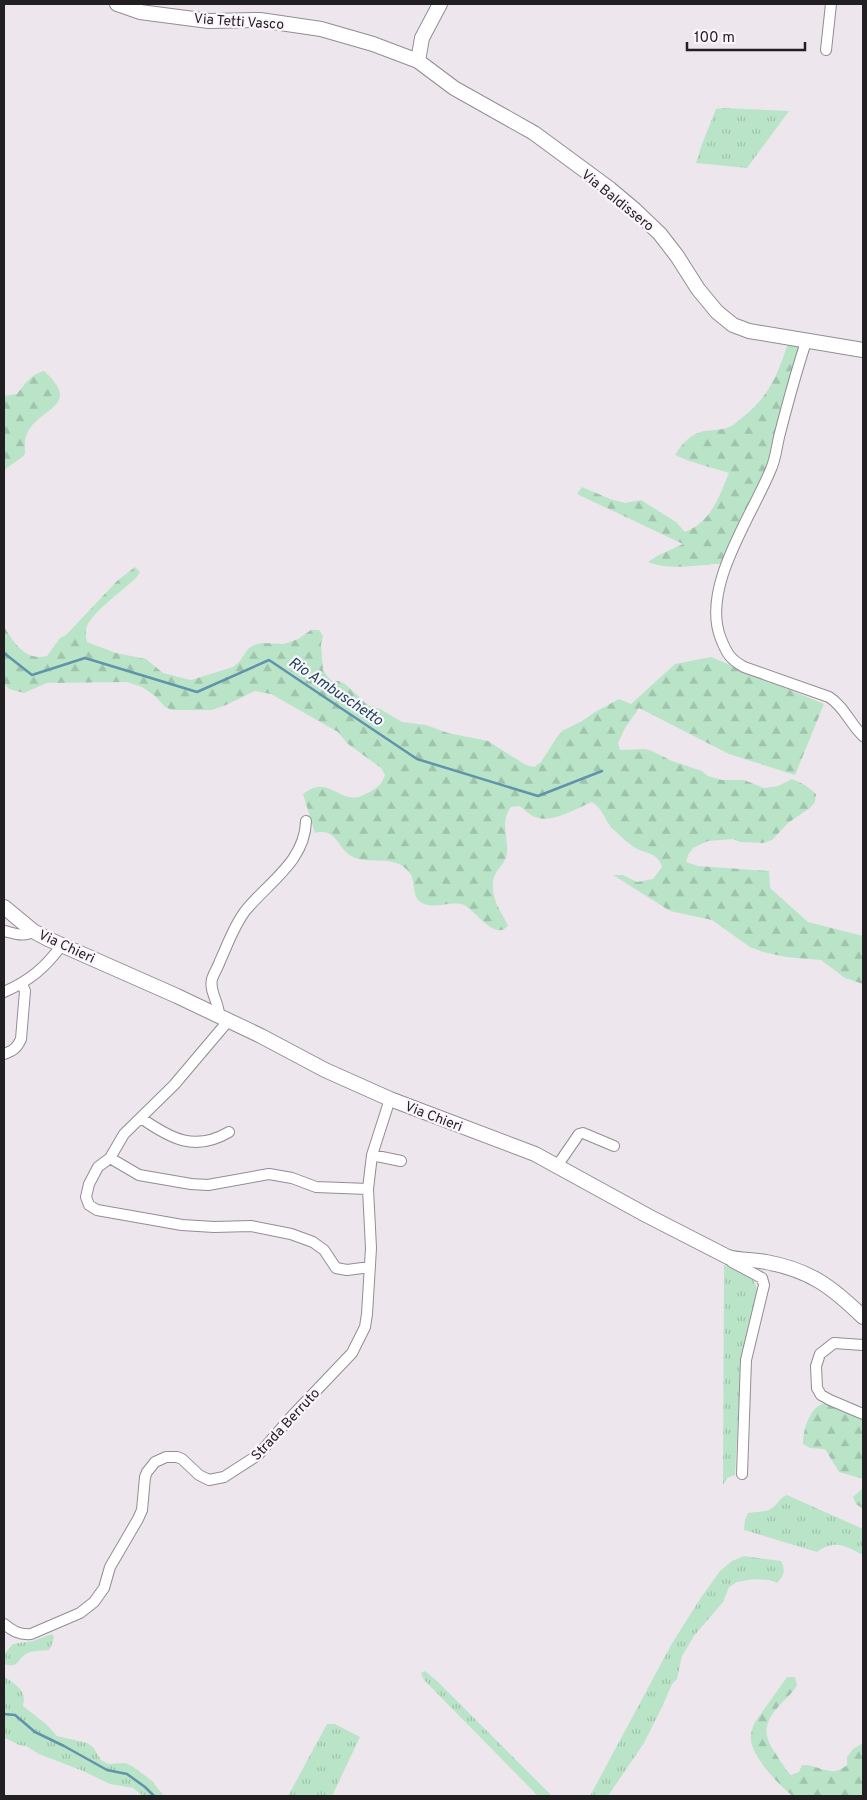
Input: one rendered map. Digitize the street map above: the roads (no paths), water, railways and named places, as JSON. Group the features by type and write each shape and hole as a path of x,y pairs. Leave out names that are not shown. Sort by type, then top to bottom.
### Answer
{"street":[{"name":"Via Tetti Vasco","path":"117,4 140,12 209,21 260,20 321,29 373,44 418,61"},
{"path":"418,61 422,38 440,4"},
{"path":"826,50 831,4"},
{"name":"Via Baldissero","path":"418,61 454,88 534,133 629,205 660,234 698,289 717,312 733,324 749,331 863,350"},
{"path":"806,342 796,372 772,468 756,498 727,563 717,594 715,615 719,633 732,660 744,667 829,697 838,703 863,736"},
{"path":"306,821 306,834 296,856 245,912 212,978 211,987 219,1010 224,1018 174,1085 124,1134 110,1158 98,1167 88,1184 86,1197 90,1205 97,1210 182,1225 214,1227 251,1226 291,1234 313,1242 324,1250 336,1268 347,1270 370,1267"},
{"name":"Via Chieri","path":"4,907 33,931 62,946 142,979 279,1045 308,1063 390,1099 535,1154 728,1257 786,1266 814,1277 836,1291 863,1317"},
{"path":"4,931 22,935 33,931"},
{"path":"4,992 22,984 35,975 62,946"},
{"path":"4,1054 12,1052 18,1046 20,1039 25,991 22,984"},
{"name":"Strada Berruto","path":"4,1624 15,1633 31,1634 80,1613 94,1602 104,1588 110,1567 142,1510 145,1477 150,1466 166,1457 182,1458 199,1475 209,1480 224,1477 250,1462 258,1455 352,1353 365,1327 367,1314 371,1248 368,1189 372,1155 390,1099"},
{"path":"141,1118 155,1128 193,1143 202,1143 220,1138 230,1132"},
{"path":"557,1166 579,1134 583,1132 614,1146"},
{"path":"372,1155 400,1161"},
{"path":"110,1158 139,1176 191,1184 208,1185 269,1174 292,1178 316,1187 368,1189"},
{"path":"728,1257 732,1262 762,1278 764,1285 746,1360 742,1474"},
{"path":"863,1345 843,1343 829,1346 820,1354 816,1366 817,1388 821,1394 863,1414"}],"waterway":[{"name":"Rio Ambuschetto","path":"4,653 32,675 85,658 197,692 269,660 417,759 538,796 602,771"},
{"path":"4,1714 15,1715 35,1732 107,1770 127,1774 154,1796"}]}
